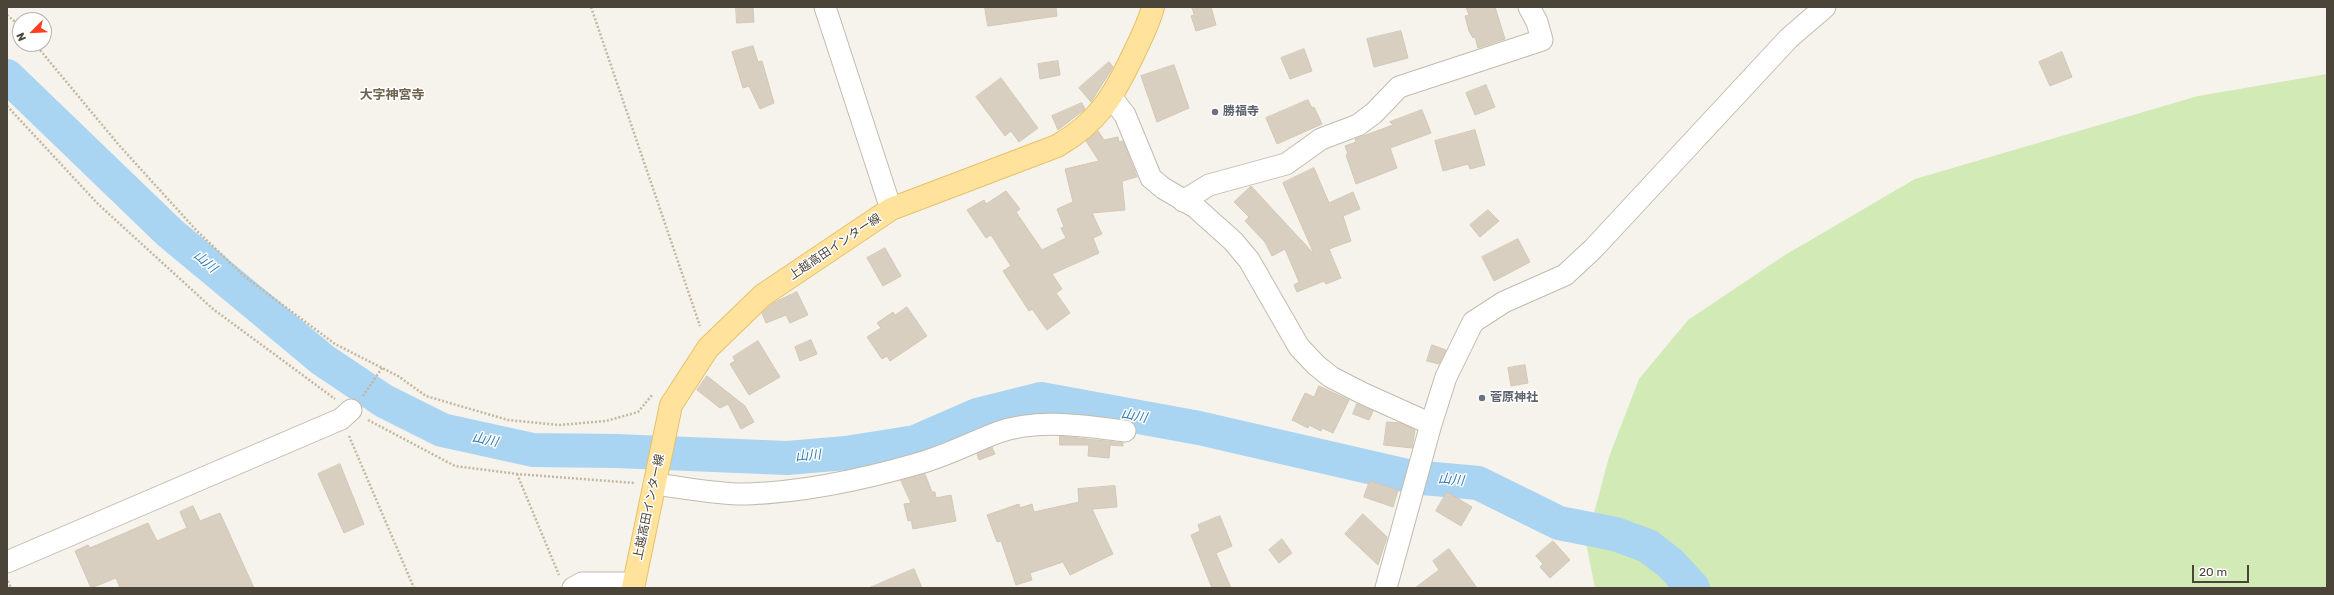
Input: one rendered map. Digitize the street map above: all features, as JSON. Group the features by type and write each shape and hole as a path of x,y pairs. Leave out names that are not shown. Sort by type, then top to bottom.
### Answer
{"main road":[{"name":"上越高田インター線","path":"633,586 670,405 708,348 763,295 891,209 1057,146 1076,135 1112,98 1148,22 1153,7"}],"street":[{"path":"825,7 891,209"},
{"path":"1183,201 1209,185 1286,164 1321,139 1358,125 1374,113 1399,87 1542,40 1537,22 1529,7"},
{"path":"1386,588 1408,513 1431,424 1446,377 1473,322 1504,302 1565,275 1593,249 1789,38 1825,7"},
{"path":"1112,98 1124,115 1151,178 1211,220 1248,260 1299,346 1316,365 1331,377 1356,390 1431,424"},
{"path":"7,562 351,409"},
{"path":"655,479 746,494 787,490 831,484 920,463 949,454 1000,432 1034,425 1082,425 1125,431"},
{"path":"568,584 582,583 633,586"}],"path":[{"path":"592,7 708,348"},
{"path":"42,52 133,161 196,230 244,276 334,344 398,376 426,396 508,420 559,425 606,421 638,412 653,393"},
{"path":"7,106 98,204 213,309 351,409 455,466 517,474 655,479"},
{"path":"351,409 382,368"},
{"path":"351,409 414,588"},
{"path":"517,474 568,584"},
{"path":"7,580 10,588"}],"green space":[{"path":"2327,74 2327,588 1595,588 1586,543 1609,457 1639,379 1688,320 1785,255 1915,179 2198,96"}],"building":[{"path":"736,7 753,7 754,22 737,23"},
{"path":"985,7 1056,7 1057,16 988,26"},
{"path":"1192,7 1211,7 1216,25 1196,31 1191,16 1194,15"},
{"path":"1466,7 1495,7 1505,39 1478,48 1475,37 1473,38 1469,31 1465,16 1469,15"},
{"path":"1401,31 1408,58 1374,67 1367,39"},
{"path":"753,46 758,62 762,61 774,103 760,109 749,86 743,88 732,52"},
{"path":"1304,49 1312,71 1290,79 1281,58"},
{"path":"2062,52 2072,77 2050,86 2039,62"},
{"path":"1058,61 1060,75 1040,79 1038,64"},
{"path":"1109,62 1113,67 1091,102 1079,88"},
{"path":"1174,65 1189,108 1157,122 1141,76"},
{"path":"1001,78 1038,128 1019,142 1011,131 1005,136 976,97"},
{"path":"1486,85 1495,107 1475,115 1466,93"},
{"path":"1308,100 1312,108 1314,107 1322,124 1277,144 1266,118"},
{"path":"1082,103 1085,109 1058,130 1052,116"},
{"path":"1422,110 1431,133 1390,148 1397,168 1356,184 1346,155 1348,154 1345,146 1356,142 1355,139 1393,125 1390,122"},
{"path":"1475,130 1485,165 1470,169 1468,164 1443,171 1435,141"},
{"path":"1098,131 1104,140 1118,137 1119,142 1123,141 1137,177 1122,181 1125,210 1092,213 1102,234 1093,238 1099,253 1052,274 1062,289 1056,293 1070,313 1047,330 1032,309 1029,311 1003,271 1011,266 991,235 986,238 967,210 984,200 986,204 1006,191 1020,209 1016,212 1042,250 1066,238 1061,228 1064,227 1057,209 1073,202 1065,169 1099,161 1086,141"},
{"path":"1314,168 1329,203 1353,192 1360,209 1343,216 1351,241 1329,249 1341,278 1326,284 1324,281 1297,292 1294,285 1299,282 1285,249 1272,256 1265,242 1245,221 1249,217 1234,202 1251,186 1314,254 1283,183"},
{"path":"1488,210 1499,221 1480,237 1470,225"},
{"path":"1518,239 1530,262 1494,281 1482,257"},
{"path":"885,248 901,276 883,286 867,258"},
{"path":"797,292 808,315 790,323 786,315 766,323 762,313 773,303"},
{"path":"907,307 927,336 890,361 887,356 882,359 867,337 881,328 877,323 893,312 895,315"},
{"path":"811,340 817,354 800,361 795,347"},
{"path":"758,341 780,377 749,395 730,364 735,361 733,357"},
{"path":"1432,345 1446,350 1439,364 1427,361"},
{"path":"1525,365 1528,383 1511,386 1508,368"},
{"path":"707,376 745,406 754,422 741,429 728,404 720,408 697,390"},
{"path":"1319,386 1349,400 1333,433 1322,428 1321,431 1309,425 1308,428 1292,420 1305,393 1314,397"},
{"path":"1357,404 1373,411 1369,420 1353,414"},
{"path":"1387,422 1401,423 1415,430 1412,448 1384,445"},
{"path":"1060,436 1123,443 1123,446 1110,445 1109,458 1088,456 1089,445 1060,445"},
{"path":"992,447 995,454 979,460 977,454"},
{"path":"340,464 364,524 344,533 318,474"},
{"path":"925,474 932,492 935,492 936,498 951,495 956,521 913,529 911,520 908,521 904,504 911,503 901,481"},
{"path":"1370,481 1398,490 1393,507 1364,497"},
{"path":"1115,486 1117,507 1092,509 1113,554 1070,575 1063,562 1030,573 1032,580 1016,585 1001,541 997,542 987,515 1019,504 1020,508 1032,504 1034,512 1079,502 1078,489"},
{"path":"1447,492 1472,507 1461,526 1436,511"},
{"path":"193,506 200,521 220,513 254,588 120,588 116,578 91,588 75,551 88,545 90,548 148,523 157,541 187,528 180,512"},
{"path":"1363,514 1387,537 1378,565 1345,534"},
{"path":"1220,516 1232,546 1216,553 1231,588 1212,588 1191,535 1200,531 1198,525"},
{"path":"1282,539 1292,553 1279,563 1269,550"},
{"path":"1553,541 1570,560 1550,578 1540,567 1543,564 1536,556"},
{"path":"1449,549 1477,588 1415,588 1439,570 1433,561"},
{"path":"914,569 922,588 869,588"}],"waterway":[{"name":"山川","path":"7,76 170,233 323,360 384,401 442,430 533,450 616,451 787,458 846,453 915,442 977,415 1041,399 1199,428 1412,477 1478,483 1559,523 1615,534 1648,546 1671,564 1693,588"}],"place":[{"name":"勝福寺","path":"1215,112"},
{"name":"菅原神社","path":"1482,398"}],"district":[{"name":"大字神宮寺","path":"392,95"}]}
